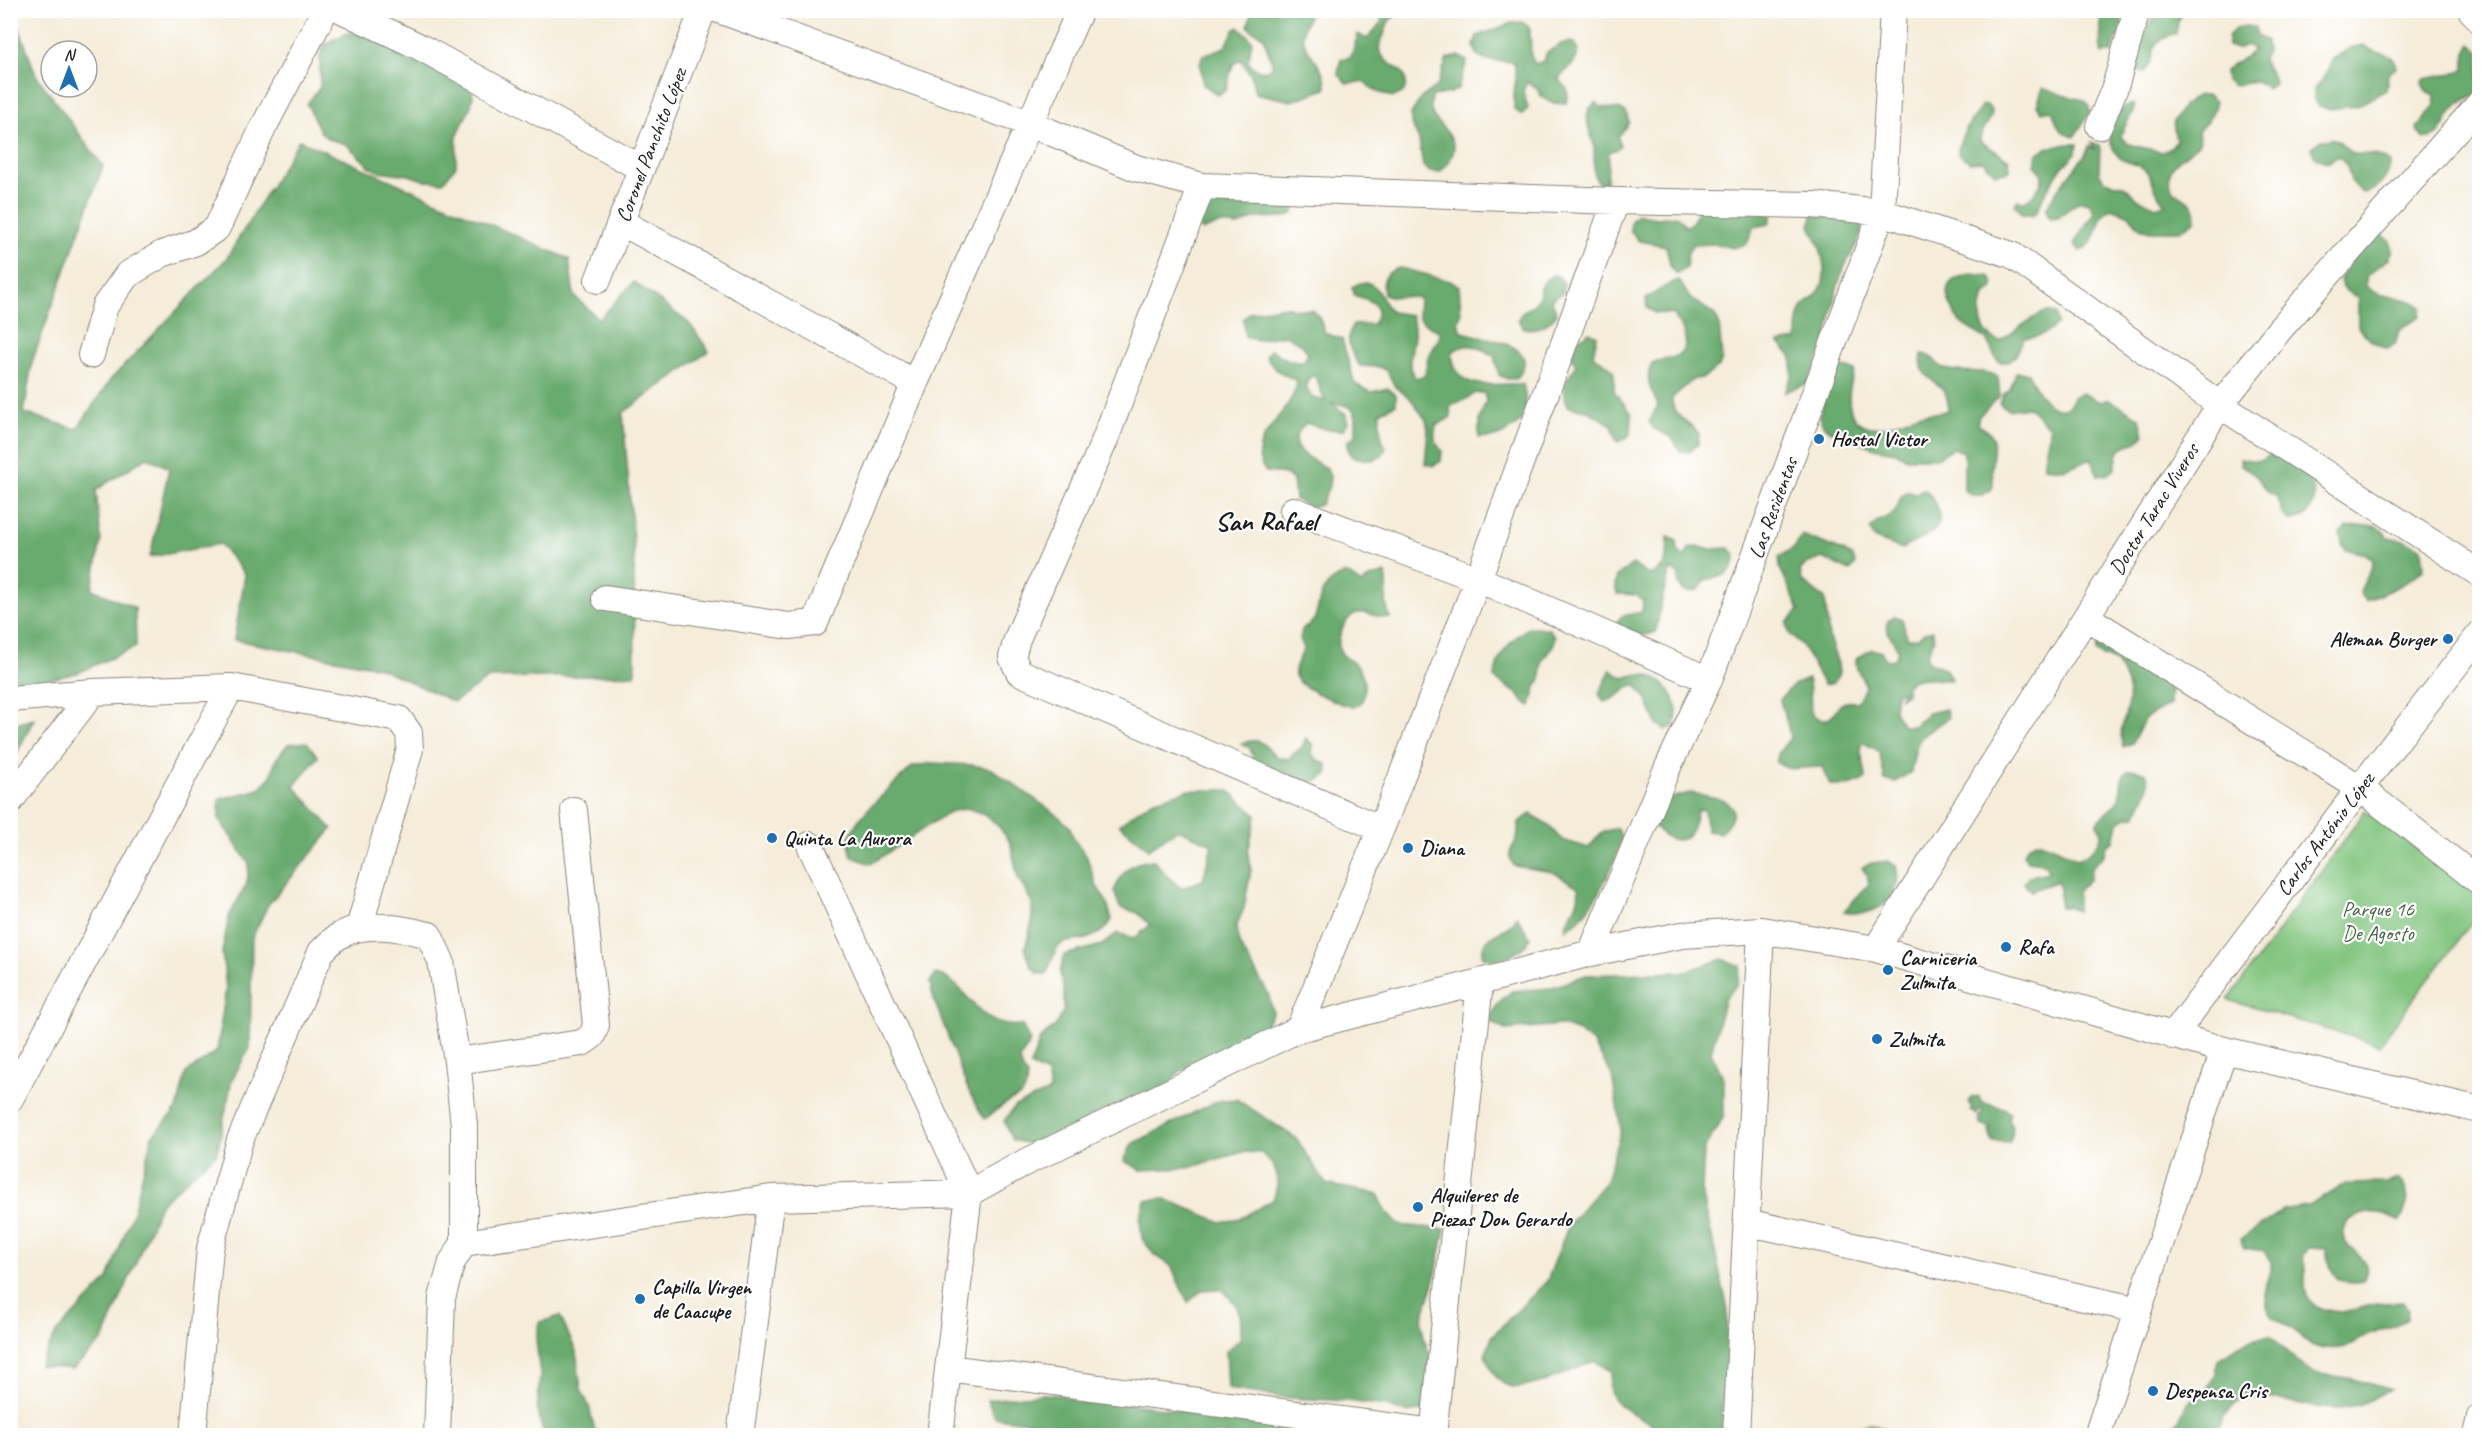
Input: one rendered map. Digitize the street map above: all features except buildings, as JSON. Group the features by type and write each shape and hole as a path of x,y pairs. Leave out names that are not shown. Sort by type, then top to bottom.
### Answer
{"street":[{"path":"91,355 105,306 127,275 162,254 196,242 217,228 263,128 325,10"},
{"path":"342,10 420,47 641,168"},
{"name":"Coronel Panchito López","path":"598,280 703,10"},
{"path":"719,10 1031,124 1136,168 1202,186 1616,201 1812,205 1882,212 2012,255 2220,405 2480,574"},
{"path":"605,598 789,626 815,623 915,383 1080,10"},
{"name":"Las Residentas","path":"1591,952 1666,771 1709,680 1882,212 1893,10"},
{"path":"2099,126 2115,87 2137,10"},
{"path":"2471,10 2480,20"},
{"name":"Doctor Tarac Viveros","path":"1876,949 2220,405 2280,329 2480,104"},
{"path":"1202,186 1104,442 1017,639 1012,657 1019,672 1381,829"},
{"path":"1299,1029 1381,829 1478,579 1616,201"},
{"path":"621,222 915,383"},
{"path":"1293,510 1478,579 1709,680"},
{"path":"2086,617 2360,788 2480,882"},
{"name":"Carlos António López","path":"2173,1036 2360,788 2480,634"},
{"path":"10,1099 231,687"},
{"path":"10,699 93,692 231,687 399,719 409,733 410,749 359,928"},
{"path":"10,801 93,692"},
{"path":"457,1061 582,1043 592,1036 596,1024 574,810"},
{"path":"810,845 969,1193 940,1436"},
{"path":"192,1436 210,1248 240,1140 321,952 339,936 359,928 400,928 429,935 441,962 457,1061 464,1125 464,1243 452,1262 442,1298 437,1436"},
{"path":"1736,1436 1761,930"},
{"path":"464,1243 771,1198 969,1193 1020,1165 1299,1029 1591,952 1682,935 1761,930 1876,949 2224,1050 2480,1110"},
{"path":"948,1368 1433,1434 1480,982"},
{"path":"2097,1436 2224,1050"},
{"path":"740,1436 771,1198"},
{"path":"1746,1222 2138,1310"},
{"path":"2476,1436 2480,1417"}],"green space":[{"path":"10,11 13,11 39,79 39,99 54,99 103,166 32,362 24,413 77,429 111,379 226,259 299,140 569,259 574,296 599,319 634,282 689,323 709,351 623,413 634,551 635,675 489,678 454,702 378,667 234,640 245,575 220,544 150,557 169,468 147,457 96,490 101,541 92,589 135,608 136,647 77,673 11,688"},
{"path":"1252,11 1310,11 1303,38 1324,75 1326,89 1291,101 1255,93 1251,75 1241,60 1233,64 1226,90 1218,95 1203,84 1200,65 1202,56 1225,47 1234,30 1239,27 1252,41 1248,61 1251,66 1266,71 1273,66 1263,36 1248,26"},
{"path":"1385,11 1401,11 1389,21 1379,48 1386,60 1405,76 1404,92 1392,98 1364,82 1346,83 1338,73 1341,59 1351,57 1358,34 1367,39 1380,24"},
{"path":"2097,11 2123,11 2122,26 2112,52 2102,54 2100,21"},
{"path":"2158,11 2180,11 2176,34 2158,42 2144,72 2135,72 2130,64 2134,46"},
{"path":"1522,22 1530,28 1531,56 1535,64 1544,61 1547,52 1563,43 1573,42 1579,49 1574,62 1558,79 1567,89 1566,103 1548,101 1541,96 1536,87 1527,82 1523,91 1528,108 1522,115 1514,109 1514,62 1485,60 1477,55 1474,46 1477,36 1512,23"},
{"path":"2256,27 2257,36 2266,41 2267,51 2263,59 2275,84 2267,89 2255,82 2234,86 2226,80 2225,71 2254,49 2247,45 2237,49 2228,46 2228,36 2235,29"},
{"path":"350,32 380,39 412,63 431,61 471,86 473,96 471,106 457,136 456,166 443,182 426,181 409,175 378,171 370,167 346,144 328,139 320,131 307,104 320,87 320,55 324,46"},
{"path":"2471,44 2479,51 2479,93 2457,106 2440,133 2431,138 2424,138 2418,132 2417,127 2435,105 2434,96 2426,92 2422,83 2425,79 2460,72 2464,69 2466,53"},
{"path":"2363,45 2393,59 2396,68 2388,74 2386,90 2357,106 2328,109 2319,107 2314,98 2314,89 2321,82 2333,59 2350,48"},
{"path":"1459,56 1467,61 1458,89 1433,96 1430,107 1433,115 1452,139 1454,148 1451,159 1440,172 1430,172 1423,166 1419,140 1411,123 1411,114 1421,98 1437,86 1447,59"},
{"path":"2043,88 2088,103 2090,112 2074,137 2061,130 2052,110 2042,112 2037,105"},
{"path":"2198,95 2207,95 2215,101 2214,111 2198,132 2200,141 2174,165 2169,177 2174,191 2193,206 2196,220 2180,231 2150,231 2140,228 2128,214 2110,208 2101,219 2092,241 2080,251 2074,244 2094,212 2090,203 2080,201 2058,217 2049,218 2046,209 2089,146 2095,150 2091,143 2100,145 2099,173 2105,181 2124,186 2139,199 2156,207 2165,204 2147,172 2138,165 2120,158 2116,153 2109,137 2110,126 2121,110 2135,103 2121,137 2128,144 2163,152 2171,148 2176,141 2173,122 2183,106"},
{"path":"1597,102 1599,106 1626,112 1629,122 1618,137 1620,146 1609,152 1607,180 1605,184 1600,185 1595,176 1594,147 1587,118 1589,109"},
{"path":"1983,105 1987,105 1992,112 1980,141 2009,160 2010,171 1996,174 1983,161 1970,162 1958,154 1963,135"},
{"path":"2322,140 2338,140 2352,154 2377,156 2390,162 2388,173 2382,183 2362,193 2351,181 2347,166 2341,158 2336,157 2328,163 2315,157 2311,148"},
{"path":"2077,144 2076,153 2059,171 2043,196 2038,210 2032,215 2023,215 2015,204 2018,200 2022,202 2029,198 2040,186 2042,177 2035,165 2037,154 2046,148"},
{"path":"1292,195 1295,204 1294,213 1285,217 1255,218 1238,226 1219,224 1202,231 1195,225 1201,206 1220,201 1248,206 1274,197"},
{"path":"1700,207 1772,215 1769,224 1754,227 1747,244 1733,248 1715,244 1693,245 1688,252 1686,268 1678,274 1671,269 1666,246 1639,241 1630,230 1631,221 1637,214 1656,218 1677,216 1686,227 1693,221"},
{"path":"1812,215 1864,221 1859,239 1842,272 1825,346 1807,384 1785,392 1792,375 1792,357 1779,343 1797,340 1801,311 1817,294 1824,278 1821,250 1810,226"},
{"path":"2371,234 2382,235 2390,240 2393,250 2389,258 2366,277 2366,286 2380,294 2409,300 2422,307 2420,317 2398,333 2396,343 2388,349 2371,341 2358,327 2358,298 2342,288 2340,279"},
{"path":"1401,268 1450,281 1459,286 1461,314 1458,323 1462,332 1508,344 1518,350 1523,357 1523,367 1516,379 1507,379 1499,375 1494,356 1483,350 1473,346 1463,346 1452,352 1454,366 1468,381 1489,385 1523,384 1525,410 1521,420 1512,429 1499,436 1479,438 1479,420 1486,401 1484,393 1475,393 1450,407 1451,417 1436,426 1435,440 1442,451 1441,461 1434,466 1425,464 1428,429 1426,420 1410,398 1395,387 1387,371 1380,367 1360,366 1348,341 1353,325 1373,324 1376,317 1374,304 1354,295 1352,287 1366,282 1376,288 1391,312 1411,315 1414,334 1410,365 1416,378 1425,375 1428,357 1440,332 1418,317 1419,298 1393,297 1384,294 1383,284 1386,276"},
{"path":"1971,274 1989,276 1994,283 1992,289 1984,295 1981,309 1984,329 1993,338 2000,341 2029,320 2048,311 2056,314 2058,324 2042,335 2024,338 2016,355 2009,362 1999,362 1984,338 1959,320 1948,299 1948,288 1953,280"},
{"path":"1553,275 1558,276 1564,283 1563,293 1551,299 1557,313 1551,321 1542,326 1533,329 1523,328 1518,320 1520,316 1538,300 1544,282"},
{"path":"1679,280 1689,297 1714,314 1719,323 1722,359 1719,367 1703,378 1694,379 1672,398 1678,415 1699,434 1698,444 1691,451 1681,452 1671,437 1654,429 1649,422 1658,405 1651,390 1649,374 1652,363 1679,355 1683,350 1685,338 1673,314 1655,313 1647,308 1646,299"},
{"path":"1286,306 1293,309 1312,310 1319,317 1325,333 1342,339 1355,384 1371,392 1388,388 1396,395 1396,404 1380,412 1381,435 1386,448 1381,457 1372,460 1352,457 1348,449 1348,440 1356,436 1356,421 1353,411 1346,405 1331,403 1346,414 1348,422 1343,430 1324,429 1306,423 1299,431 1296,445 1299,450 1311,460 1327,468 1330,477 1329,486 1321,504 1313,508 1295,500 1293,480 1286,474 1266,472 1260,460 1260,449 1264,438 1288,404 1297,381 1275,368 1266,356 1271,349 1286,359 1304,361 1308,353 1302,345 1286,335 1256,340 1245,337 1243,319 1250,312","holes":["1314,375 1322,394 1325,401 1312,397 1307,390 1307,380"]},
{"path":"1589,332 1597,336 1593,355 1612,368 1614,391 1632,414 1631,433 1625,439 1617,442 1612,425 1587,410 1569,407 1564,396 1566,381 1576,366 1572,358 1575,339"},
{"path":"1922,354 1930,356 1939,365 1952,371 1986,372 1998,377 2000,396 1979,416 1977,425 1990,433 1994,443 1993,486 1983,495 1973,496 1964,490 1964,452 1953,448 1937,458 1905,458 1896,452 1877,449 1831,431 1823,425 1819,417 1831,371 1843,367 1855,371 1849,400 1850,409 1859,423 1879,427 1920,414 1948,410 1944,391 1924,372 1921,365"},
{"path":"2016,372 2028,373 2043,399 2054,407 2068,407 2073,397 2082,393 2100,402 2109,399 2140,418 2144,435 2138,442 2122,448 2114,470 2106,475 2098,476 2091,459 2064,469 2044,467 2049,427 2028,407 2008,410 2000,404 2003,395 2010,389"},
{"path":"2272,450 2302,466 2312,485 2313,505 2299,519 2292,521 2283,515 2276,496 2268,492 2257,477 2241,465 2240,458 2255,460 2266,458"},
{"path":"1924,489 1937,509 1939,517 1935,530 1902,549 1875,539 1870,530 1878,521 1895,511 1900,498 1907,492 1916,493"},
{"path":"2374,525 2382,529 2387,537 2405,540 2422,549 2424,568 2405,582 2366,601 2360,593 2373,560 2366,554 2346,550 2340,533 2347,527"},
{"path":"1802,535 1843,551 1852,556 1856,564 1850,571 1823,558 1806,564 1800,571 1802,581 1825,599 1829,638 1839,674 1834,683 1824,685 1802,645 1789,633 1787,623 1799,610 1780,568 1779,557 1795,547"},
{"path":"1668,537 1677,541 1678,551 1685,557 1689,548 1698,546 1707,549 1729,548 1736,555 1733,567 1722,576 1705,580 1699,588 1692,592 1684,591 1678,584 1679,575 1671,569 1656,632 1643,635 1620,630 1616,623 1622,616 1642,612 1643,602 1637,595 1617,594 1615,585 1617,576 1633,564 1648,575 1659,570 1667,556"},
{"path":"1346,573 1362,584 1369,578 1386,573 1386,600 1390,618 1365,613 1354,614 1341,632 1340,650 1358,667 1364,679 1362,702 1354,707 1312,690 1295,675 1296,665 1304,648 1300,639 1302,629 1315,618 1325,588 1333,580"},
{"path":"1894,616 1902,619 1907,638 1918,638 1924,632 1933,630 1934,640 1926,657 1932,664 1944,669 1951,680 1917,679 1906,685 1907,694 1899,698 1904,691 1896,693 1894,711 1903,726 1913,726 1928,713 1946,709 1948,718 1921,739 1915,750 1911,772 1895,782 1885,780 1879,751 1862,742 1861,751 1866,778 1854,785 1830,785 1822,767 1792,769 1781,766 1776,762 1779,752 1790,738 1780,700 1783,696 1808,679 1812,715 1820,719 1829,719 1843,703 1857,702 1866,686 1857,669 1856,659 1872,649 1881,652 1886,660 1895,659 1898,650 1888,632 1887,622"},
{"path":"1530,627 1549,629 1555,637 1553,646 1542,661 1541,679 1536,687 1531,706 1523,702 1518,694 1495,679 1501,656 1517,636"},
{"path":"2098,642 2108,642 2171,685 2170,704 2145,718 2132,743 2123,747 2122,729 2128,702 2126,682 2115,662 2096,652"},
{"path":"1611,669 1625,678 1647,675 1657,679 1665,686 1676,705 1677,715 1674,726 1665,730 1657,724 1646,698 1635,684 1604,702 1599,694"},
{"path":"34,719 11,765 11,725"},
{"path":"1306,738 1313,745 1312,754 1318,761 1327,764 1328,773 1312,782 1281,771 1255,766 1250,748 1241,744 1258,741 1277,757 1288,759 1302,747"},
{"path":"307,742 318,757 294,786 332,829 268,905 252,938 250,1048 232,1079 217,1153 161,1203 103,1340 73,1369 39,1366 56,1333 108,1279 134,1209 152,1136 177,1109 186,1073 217,1051 226,988 222,952 229,916 247,883 249,864 219,819 219,799 257,790 271,776 276,759 288,744"},
{"path":"931,763 972,765 992,769 1056,814 1070,827 1073,837 1087,857 1096,885 1107,902 1112,920 1108,926 1091,937 1064,942 1057,948 1046,975 1038,973 1031,966 1025,948 1032,922 1032,903 1018,878 1010,842 999,827 984,814 967,808 949,812 871,864 852,857 848,839 857,822 912,767"},
{"path":"2136,770 2146,773 2149,784 2146,794 2136,816 2127,817 2118,823 2114,841 2106,846 2104,855 2091,868 2090,878 2077,892 2077,911 2069,907 2060,907 2060,889 2057,881 2031,891 2024,883 2029,876 2049,872 2044,863 2027,861 2023,854 2028,846 2036,841 2078,859 2087,854 2099,841 2102,832 2097,824 2119,798 2124,775 2127,771"},
{"path":"1188,790 1228,790 1256,815 1248,852 1251,870 1244,908 1237,925 1239,944 1268,993 1273,1012 1264,1028 1230,1048 1179,1072 1167,1087 1151,1096 1096,1113 1068,1138 1049,1144 1031,1144 1012,1140 1004,1121 1015,1106 1050,1091 1047,1074 1030,1066 1040,1039 1055,1026 1064,1010 1064,990 1060,973 1064,955 1102,945 1117,933 1135,938 1150,925 1138,913 1120,908 1114,891 1124,872 1133,865 1154,860 1181,888 1203,880 1212,844 1178,829 1149,849 1119,824 1152,801"},
{"path":"1690,793 1720,799 1728,802 1732,807 1733,814 1720,833 1707,831 1704,811 1700,809 1696,811 1692,830 1681,839 1675,840 1668,837 1653,824 1656,811 1671,798"},
{"name":"Parque 16 De Agosto","path":"2365,811 2479,895 2479,913 2379,1045 2228,1000"},
{"path":"1531,814 1547,824 1562,840 1589,848 1608,830 1618,829 1622,838 1608,876 1593,902 1575,923 1565,930 1578,899 1578,887 1553,872 1514,866 1510,857 1510,851 1517,838 1519,822"},
{"path":"1888,861 1896,866 1898,877 1896,888 1885,904 1866,912 1844,911 1869,884 1862,868 1867,864"},
{"path":"1517,916 1530,938 1522,949 1503,958 1482,956 1486,940 1513,923"},
{"path":"1722,959 1741,966 1737,985 1725,998 1711,1052 1724,1079 1724,1116 1704,1149 1702,1192 1728,1310 1721,1435 1660,1435 1649,1423 1619,1405 1609,1389 1611,1371 1595,1361 1537,1384 1514,1387 1498,1379 1485,1355 1492,1336 1547,1281 1569,1224 1606,1181 1621,1130 1612,1075 1593,1043 1579,1032 1560,1025 1505,1030 1489,1021 1497,1004 1512,991 1550,988 1586,975 1684,972"},
{"path":"936,974 957,986 983,1014 994,1021 1006,1025 1022,1025 1030,1042 1020,1059 1027,1076 1024,1093 985,1119 964,1080 935,1004 930,982"},
{"path":"1978,1096 1983,1103 2004,1108 2010,1113 2008,1120 2013,1131 2009,1143 1993,1142 1989,1132 1990,1128 1981,1125 1979,1117 1983,1110 1979,1109 1977,1115 1970,1111 1972,1108 1968,1102 1971,1098"},
{"path":"1236,1099 1296,1138 1326,1184 1378,1194 1386,1211 1399,1225 1445,1229 1434,1283 1422,1320 1424,1339 1430,1356 1425,1410 1405,1413 1387,1406 1348,1401 1288,1398 1228,1389 1226,1351 1240,1339 1239,1311 1221,1289 1202,1290 1188,1303 1171,1266 1155,1255 1142,1239 1140,1220 1145,1201 1163,1198 1221,1222 1239,1219 1273,1200 1277,1185 1275,1169 1261,1153 1243,1152 1188,1168 1141,1170 1124,1161 1132,1144 1217,1101"},
{"path":"2398,1179 2406,1190 2408,1200 2400,1221 2377,1213 2364,1214 2351,1219 2344,1229 2345,1242 2364,1259 2366,1272 2363,1282 2346,1282 2335,1276 2326,1249 2308,1248 2302,1256 2305,1265 2305,1288 2310,1301 2315,1305 2326,1310 2341,1312 2380,1303 2403,1302 2408,1310 2407,1319 2342,1347 2324,1348 2308,1343 2297,1332 2271,1315 2265,1294 2271,1268 2269,1257 2265,1251 2244,1248 2241,1239 2283,1210 2311,1205 2346,1184 2387,1183"},
{"path":"560,1316 576,1351 581,1389 589,1406 596,1435 544,1435 537,1411 540,1375 536,1340 540,1322"},
{"path":"2270,1336 2298,1362 2314,1373 2353,1379 2391,1390 2353,1407 2333,1409 2267,1398 2251,1399 2237,1403 2226,1413 2218,1430 2220,1435 2170,1435 2189,1402 2205,1392 2214,1377 2218,1359 2251,1339"},
{"path":"1042,1394 1062,1395 1079,1403 1107,1401 1202,1413 1261,1426 1379,1435 1069,1435 1067,1429 1058,1426 995,1417 987,1400"},
{"path":"1871,1423 1888,1431 1888,1435 1848,1435 1851,1427"}],"place":[{"name":"Hostal Victor","path":"1819,439"},
{"name":"Aleman Burger","path":"2448,639"},
{"name":"Quinta La Aurora","path":"772,838"},
{"name":"Diana","path":"1408,848"},
{"name":"Rafa","path":"2006,947"},
{"name":"Carniceria Zulmita","path":"1888,970"},
{"name":"Zulmita","path":"1877,1039"},
{"name":"Alquileres de Piezas Don Gerardo","path":"1418,1207"},
{"name":"Capilla Virgen de Caacupe","path":"640,1299"},
{"name":"Despensa Cris","path":"2153,1391"}],"district":[{"name":"San Rafael","path":"1266,521"}]}
